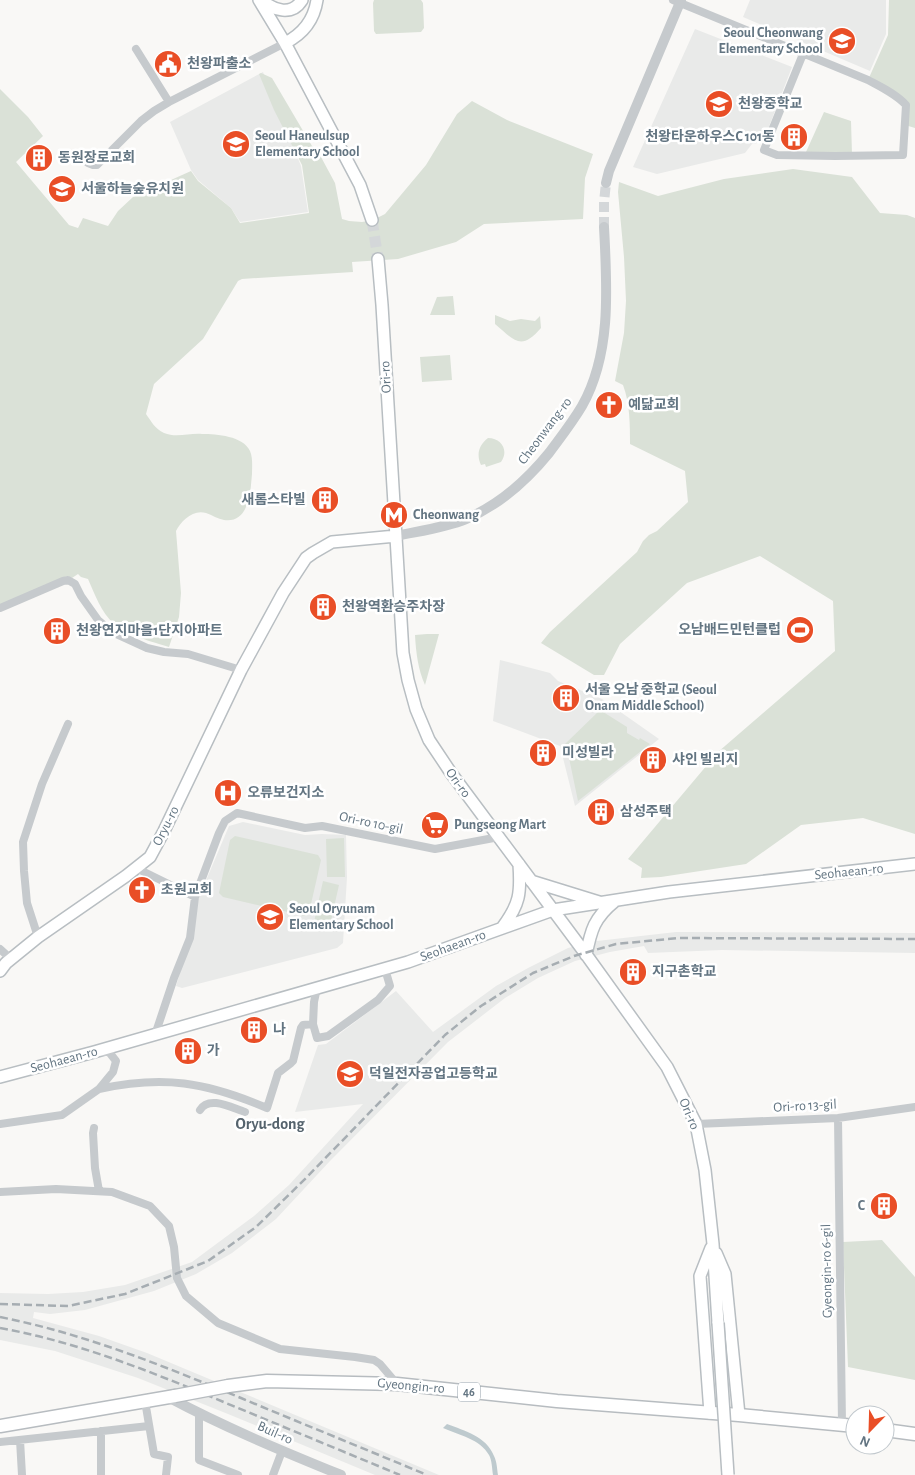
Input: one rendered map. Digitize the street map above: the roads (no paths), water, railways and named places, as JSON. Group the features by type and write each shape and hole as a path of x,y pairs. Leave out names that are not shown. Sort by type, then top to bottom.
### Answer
{"main road":[{"path":"260,0 274,9 288,11 295,8 302,0"},
{"path":"260,0 285,43 360,185 372,220"},
{"path":"285,43 295,38 308,26 316,0"},
{"name":"Ori-ro","path":"378,260 403,653 416,709 429,740 450,773 553,910 667,1067 696,1124 705,1170 713,1244 728,1475"},
{"name":"Oryu-ro","path":"0,971 11,959 38,937 73,914 150,857 242,670 283,593 312,553 332,542 396,536"},
{"path":"502,928 511,917 520,894 519,864"},
{"name":"Seohaean-ro","path":"0,1077 385,969 553,910 669,892 915,864"},
{"path":"531,881 602,903"},
{"path":"586,955 597,918 603,910 616,901"},
{"name":"Ori-ro","path":"710,1413 700,1276 713,1244"},
{"name":"Ori-ro","path":"713,1244 725,1274 739,1415"},
{"name":"Gyeongin-ro","path":"0,1426 268,1380 397,1384 557,1401 845,1425"},
{"path":"895,1431 915,1434"}],"street":[{"path":"606,183 609,171 678,1 868,80 885,91 895,94 906,105 903,155 776,155 764,150 803,54"},
{"path":"88,163 96,165 154,111 285,43"},
{"path":"136,49 169,102"},
{"name":"Cheonwang-ro","path":"396,536 456,522 481,512 523,482 540,464 572,422 590,387 605,332 607,304 604,227"},
{"path":"0,608 68,580 75,584 98,620 112,632 123,638 147,648 188,654 242,670"},
{"path":"38,937 27,903 23,842 42,784 68,724"},
{"name":"Ori-ro 10-gil","path":"195,897 218,833 225,821 237,814 305,828 322,826 435,849 499,837"},
{"path":"136,868 195,897 190,938 155,1035"},
{"path":"0,949 11,959"},
{"path":"317,988 313,1024 317,1038 328,1036 378,1000 390,986 385,969"},
{"path":"98,1089 141,1082 188,1083 230,1093 267,1108 278,1073 293,1061 301,1028 303,1025 313,1024"},
{"path":"0,1124 62,1115 98,1089 113,1072 116,1061 109,1052 94,1052"},
{"path":"200,1110 203,1105 211,1102 245,1112"},
{"name":"Ori-ro 13-gil","path":"696,1124 838,1118 915,1107"},
{"name":"Gyeongin-ro 6-gil","path":"838,1118 848,1405"},
{"path":"94,1128 95,1168 99,1191"},
{"path":"0,1192 56,1189 112,1192 150,1206 169,1226 174,1247 177,1278 186,1296 218,1323 280,1349 374,1360 380,1364 397,1384"},
{"name":"Buil-ro","path":"172,1396 199,1414 341,1475"},
{"path":"145,1401 154,1454 168,1457 166,1475"},
{"path":"199,1414 199,1460 238,1475"},
{"path":"0,1442 149,1426"},
{"path":"101,1431 101,1475"},
{"path":"20,1440 22,1475"},
{"path":"273,1475 282,1451"}],"tunnel":[{"path":"604,227 606,183"},
{"path":"372,220 378,259"}],"railway":[{"path":"0,1304 68,1306 125,1294 208,1261 256,1227 445,1035 481,1006 533,973 574,956 616,944 679,938 915,939"},
{"path":"0,1317 93,1341 152,1362 427,1475"},
{"path":"0,1328 58,1341 143,1369 400,1475"}],"place":[{"name":"Seoul Cheonwang Elementary School","path":"842,41"},
{"name":"천왕파출소","path":"168,64"},
{"name":"천왕중학교","path":"719,104"},
{"name":"천왕타운하우스C 101동","path":"794,137"},
{"name":"Seoul Haneulsup Elementary School","path":"236,144"},
{"name":"동원장로교회","path":"39,158"},
{"name":"서울하늘숲유치원","path":"62,189"},
{"name":"예닮교회","path":"609,405"},
{"name":"새롬스타빌","path":"325,500"},
{"name":"Cheonwang","path":"394,515"},
{"name":"천왕역환승주차장","path":"323,607"},
{"name":"오남배드민턴클럽","path":"800,630"},
{"name":"천왕연지마을1단지아파트","path":"57,631"},
{"name":"서울 오남 중학교 (Seoul Onam Middle School)","path":"566,698"},
{"name":"미성빌라","path":"543,753"},
{"name":"샤인 빌리지","path":"653,760"},
{"name":"오류보건지소","path":"228,793"},
{"name":"삼성주택","path":"601,812"},
{"name":"Pungseong Mart","path":"435,825"},
{"name":"초원교회","path":"142,890"},
{"name":"Seoul Oryunam Elementary School","path":"270,917"},
{"name":"지구촌학교","path":"633,972"},
{"name":"나","path":"254,1030"},
{"name":"가","path":"188,1051"},
{"name":"덕일전자공업고등학교","path":"350,1074"},
{"name":"C","path":"884,1206"}],"district":[{"name":"Oryu-dong","path":"270,1124"}]}
